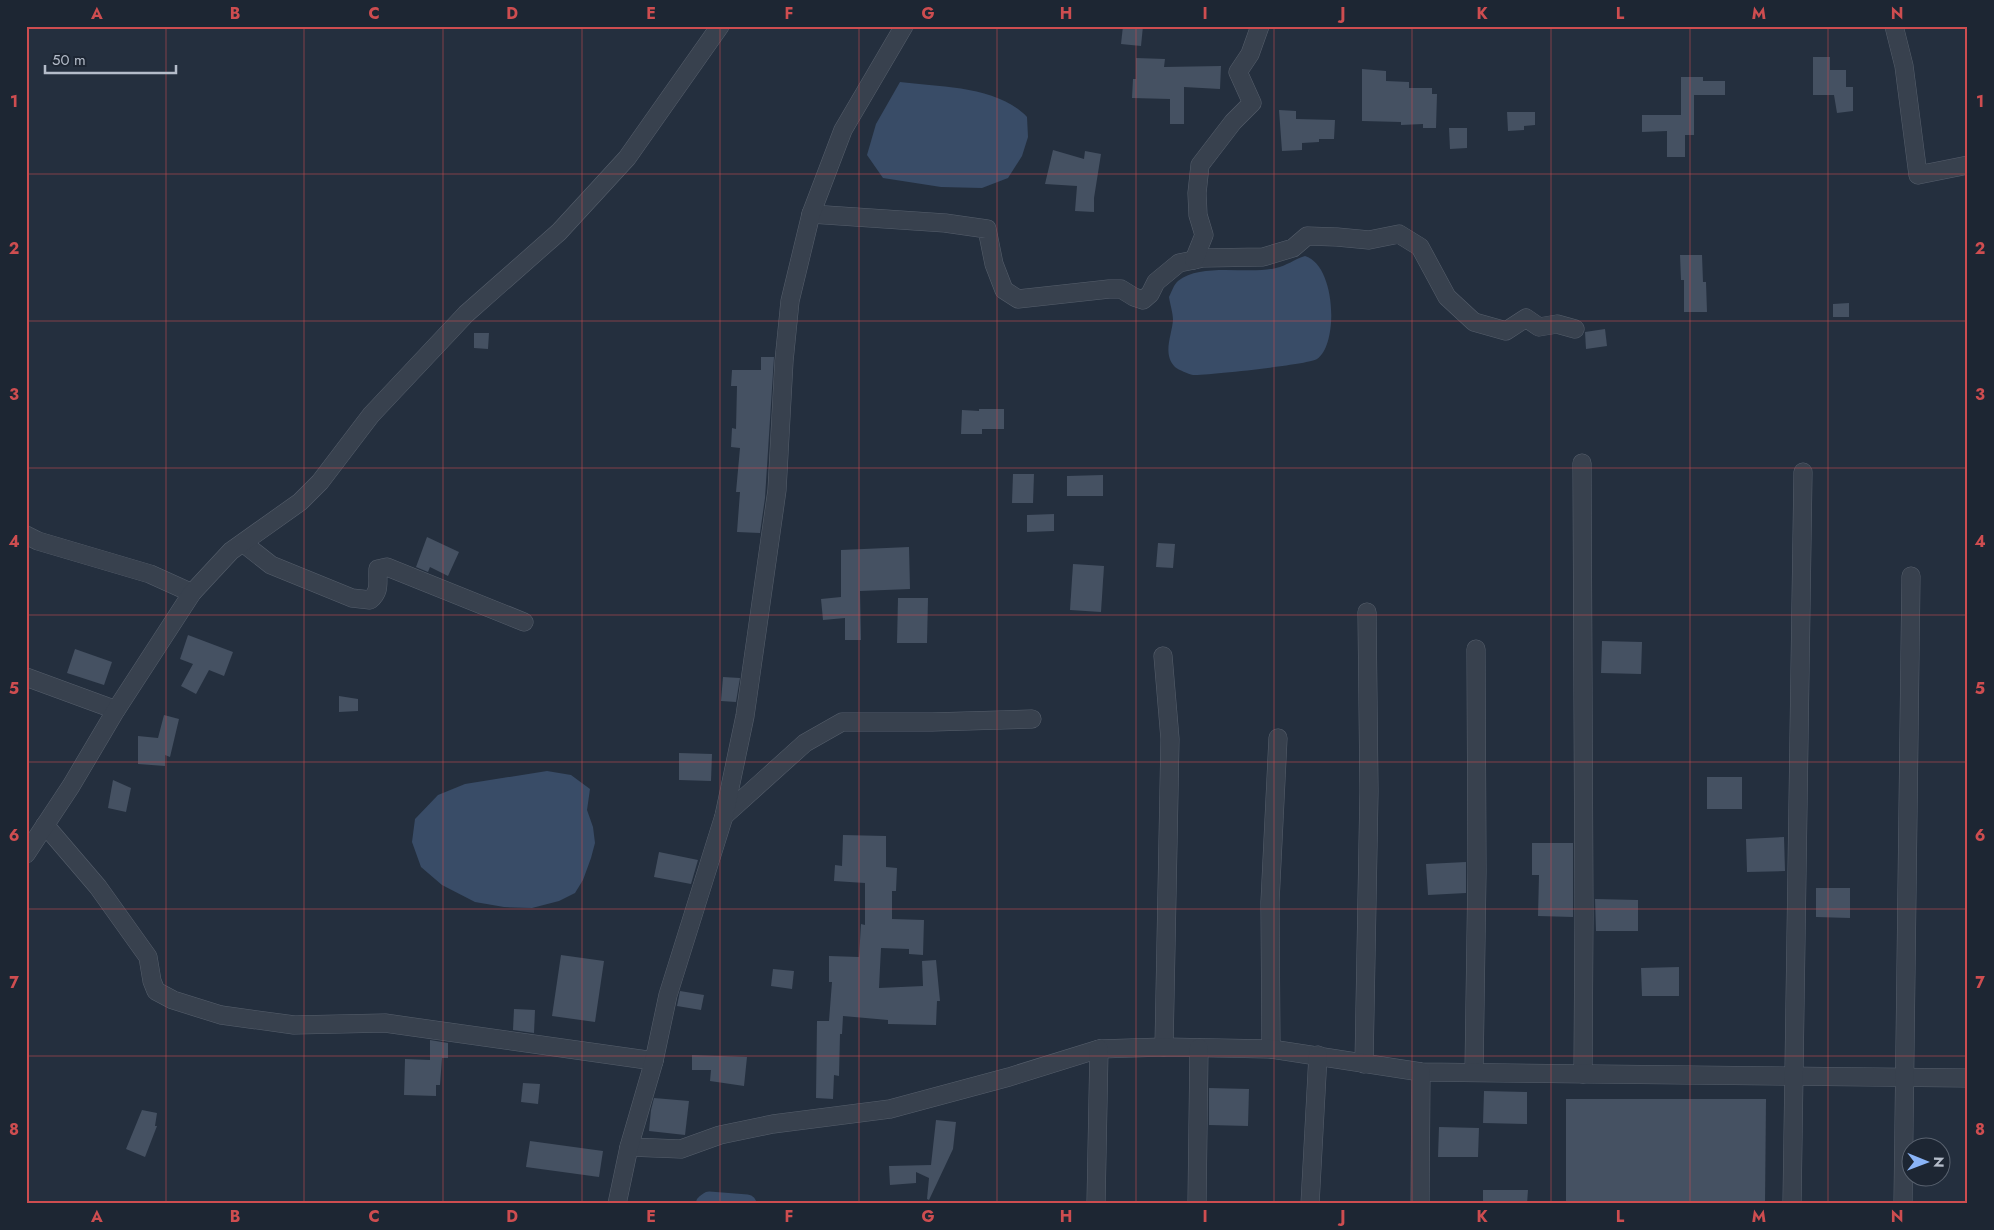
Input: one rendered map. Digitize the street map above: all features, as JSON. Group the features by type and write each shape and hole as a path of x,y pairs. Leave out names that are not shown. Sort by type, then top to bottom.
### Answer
{"street":[{"path":"26,854 192,593 231,551 300,502 320,482 371,415 460,321 559,232 627,158 720,26"},
{"path":"617,1204 629,1147 654,1061 668,995 724,816 745,716 777,490 784,361 790,301 811,214 843,130 904,26"},
{"path":"1194,260 1204,235 1198,215 1197,193 1200,165 1234,122 1252,103 1238,72 1250,54 1260,26"},
{"path":"1894,26 1904,66 1918,174 1968,165"},
{"path":"811,214 945,223 987,229 994,264 1004,290 1018,299 1121,289 1143,300 1150,294 1156,282 1179,263 1194,260 1262,256 1293,248 1307,236 1369,240 1399,234 1420,247 1447,297 1474,322 1506,331 1526,318 1539,327 1558,324 1575,329"},
{"path":"1582,463 1583,1074"},
{"path":"1792,1204 1803,472"},
{"path":"26,535 38,541 150,574 192,593"},
{"path":"243,543 271,565 352,598 370,600 375,596 379,589 378,569 387,567 524,622"},
{"path":"1903,1204 1911,576"},
{"path":"1364,1064 1369,790 1367,612"},
{"path":"1474,1072 1477,871 1476,649"},
{"path":"1163,656 1170,739 1164,1047"},
{"path":"26,676 116,710"},
{"path":"724,816 805,743 842,722 1032,719"},
{"path":"1271,1049 1270,902 1278,738"},
{"path":"45,825 98,887 148,957 152,981 156,991 173,1000 221,1015 294,1025 384,1023 654,1061"},
{"path":"629,1147 681,1149 720,1135 773,1124 890,1109 1009,1077 1099,1049 1164,1047 1271,1049 1422,1072 1968,1078"},
{"path":"1197,1204 1199,1048"},
{"path":"1096,1204 1099,1049"},
{"path":"1310,1204 1318,1056"},
{"path":"1420,1204 1422,1072"}],"water":[{"path":"900,82 950,87 985,94 1001,99 1027,117 1028,137 1022,156 1008,178 982,188 941,187 883,178 867,155 876,124"},
{"path":"1305,256 1315,262 1323,274 1331,305 1329,338 1324,351 1317,359 1277,367 1202,375 1193,375 1175,367 1171,362 1168,350 1173,320 1169,297 1178,281 1188,275 1212,270 1265,270 1276,268"},
{"path":"547,771 571,775 590,789 587,810 593,827 595,843 583,880 575,893 559,901 532,908 504,907 475,902 442,885 421,867 412,842 415,819 438,795 465,784"}],"building":[{"path":"1123,26 1143,26 1141,46 1121,44"},
{"path":"1813,57 1830,57 1830,70 1846,70 1846,87 1853,87 1853,111 1837,113 1834,95 1813,95"},
{"path":"1136,58 1165,59 1164,67 1221,66 1220,89 1184,87 1184,124 1170,124 1170,99 1132,98 1133,79 1136,79"},
{"path":"1362,69 1386,71 1386,81 1409,82 1409,88 1432,88 1432,94 1437,94 1436,128 1423,128 1423,124 1401,125 1401,122 1362,121"},
{"path":"1681,77 1703,77 1703,81 1725,81 1725,95 1694,95 1694,135 1685,135 1685,157 1667,157 1667,131 1642,132 1642,115 1681,115"},
{"path":"1279,110 1296,111 1296,119 1335,120 1334,139 1319,139 1319,142 1302,143 1302,150 1282,151"},
{"path":"1507,112 1535,112 1535,125 1524,126 1524,130 1508,131"},
{"path":"1449,128 1467,128 1467,148 1450,149"},
{"path":"1053,150 1084,159 1085,151 1101,154 1094,198 1094,212 1075,211 1077,186 1045,184"},
{"path":"1680,255 1702,255 1703,282 1706,282 1707,312 1684,312 1684,280 1681,280"},
{"path":"1849,303 1849,317 1833,317 1833,304"},
{"path":"1605,329 1607,346 1586,349 1585,332"},
{"path":"474,333 489,333 488,349 474,348"},
{"path":"761,357 774,357 765,498 760,533 737,532 740,492 736,492 740,448 731,447 732,428 736,429 737,386 731,386 732,370 761,370"},
{"path":"979,409 1004,409 1004,429 982,429 982,434 961,434 962,410 979,411"},
{"path":"1013,474 1034,474 1033,503 1012,503"},
{"path":"1103,475 1103,496 1067,496 1067,476"},
{"path":"1054,514 1054,531 1027,532 1027,515"},
{"path":"427,537 459,552 448,576 430,567 428,572 416,567"},
{"path":"1158,543 1175,544 1173,568 1156,567"},
{"path":"909,547 910,589 860,591 861,640 845,640 845,618 823,620 821,599 841,597 841,550"},
{"path":"1073,564 1104,566 1101,612 1070,610"},
{"path":"898,598 928,598 927,643 897,643"},
{"path":"188,635 233,652 224,676 209,670 196,694 181,686 193,664 180,659"},
{"path":"1602,641 1642,642 1641,674 1601,673"},
{"path":"75,649 112,662 104,685 67,673"},
{"path":"723,677 740,678 736,702 721,701"},
{"path":"339,696 358,699 358,711 339,712"},
{"path":"164,715 179,719 170,757 165,755 165,766 138,764 138,736 158,738"},
{"path":"679,753 712,754 711,781 679,780"},
{"path":"1707,777 1742,777 1742,809 1707,809"},
{"path":"113,780 131,788 126,812 108,808"},
{"path":"843,835 886,836 886,867 897,868 896,891 892,891 892,919 924,920 923,955 909,954 909,949 881,948 879,988 923,986 922,961 936,960 940,1001 937,1001 936,1025 888,1024 888,1020 843,1016 842,1034 840,1034 839,1076 834,1075 833,1099 816,1098 817,1021 829,1021 832,982 829,982 829,956 859,957 861,924 865,925 865,883 834,881 835,865 842,866"},
{"path":"1784,837 1785,871 1747,872 1746,839"},
{"path":"1532,843 1573,843 1573,917 1538,916 1539,875 1532,875"},
{"path":"659,852 698,860 691,884 654,877"},
{"path":"1466,862 1466,893 1428,895 1426,864"},
{"path":"1816,888 1850,888 1850,918 1816,917"},
{"path":"1595,899 1638,900 1638,931 1596,931"},
{"path":"561,955 604,961 595,1022 552,1016"},
{"path":"1679,967 1679,996 1642,996 1641,968"},
{"path":"773,969 794,971 792,989 771,986"},
{"path":"680,991 704,995 701,1010 677,1006"},
{"path":"514,1009 535,1010 534,1033 513,1030"},
{"path":"430,1040 448,1043 448,1058 442,1058 440,1085 436,1085 436,1096 404,1095 405,1059 430,1060"},
{"path":"692,1055 747,1057 744,1086 710,1081 711,1070 692,1070"},
{"path":"523,1083 540,1084 538,1104 521,1102"},
{"path":"1209,1088 1249,1089 1248,1126 1209,1125"},
{"path":"1484,1091 1527,1092 1527,1124 1483,1123"},
{"path":"654,1098 689,1101 685,1135 649,1131"},
{"path":"1566,1099 1766,1099 1765,1204 1566,1204"},
{"path":"142,1110 157,1113 155,1126 157,1126 145,1157 126,1149"},
{"path":"936,1120 956,1122 953,1149 929,1200 927,1199 929,1178 916,1172 916,1183 890,1185 889,1166 931,1165"},
{"path":"1439,1127 1479,1128 1478,1157 1438,1157"},
{"path":"530,1141 603,1151 599,1177 526,1167"},
{"path":"1483,1190 1528,1190 1527,1204 1483,1204"}],"waterway":[{"path":"705,1204 709,1201 747,1204"}]}
